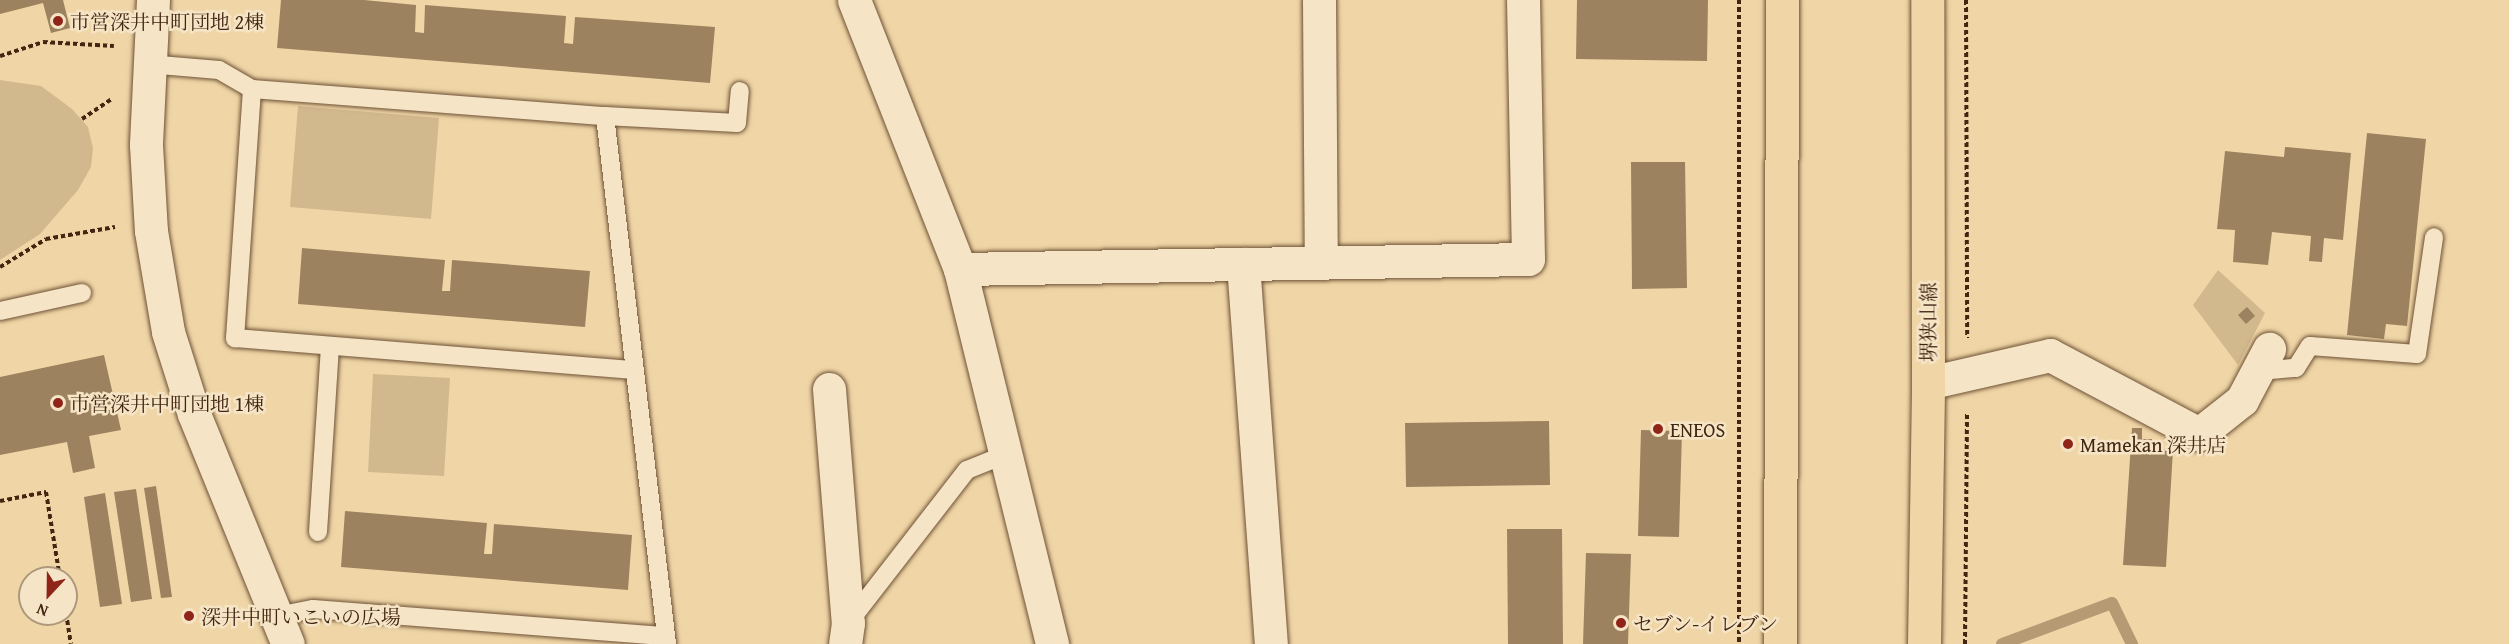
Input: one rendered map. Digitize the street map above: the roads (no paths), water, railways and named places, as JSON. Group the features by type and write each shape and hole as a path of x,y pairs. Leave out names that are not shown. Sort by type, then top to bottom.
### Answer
{"main road":[{"path":"1780,644 1782,0"},
{"name":"堺狭山線","path":"1924,644 1928,383 1927,0"}],"street":[{"path":"153,0 137,55 146,145 151,231 168,332 194,414 283,630"},
{"path":"854,0 960,269 1052,644"},
{"path":"1319,0 1321,262"},
{"path":"960,269 1528,259 1524,0"},
{"path":"1243,264 1271,644"},
{"path":"1928,383 2050,355 2199,434 2242,400 2264,360"},
{"path":"829,389 846,634"}],"lane":[{"path":"137,55 219,70 252,89 605,116 737,123 740,91"},
{"path":"252,89 235,338 635,370"},
{"path":"283,630 313,609 667,640 605,116"},
{"path":"2264,360 2296,368 2310,346 2417,354 2434,237"},
{"path":"0,311 82,293"},
{"path":"318,532 330,346"},
{"path":"846,634 967,470 1004,455"}],"waterway":[{"path":"2002,644 2112,603 2132,644"}],"place":[{"name":"市営深井中町団地 2棟","path":"58,21"},
{"name":"市営深井中町団地 1棟","path":"58,403"},
{"name":"ENEOS","path":"1658,429"},
{"name":"Mamekan 深井店","path":"2068,444"},
{"name":"深井中町いこいの広場","path":"189,616"},
{"name":"セブン-イレブン","path":"1621,623"}]}
